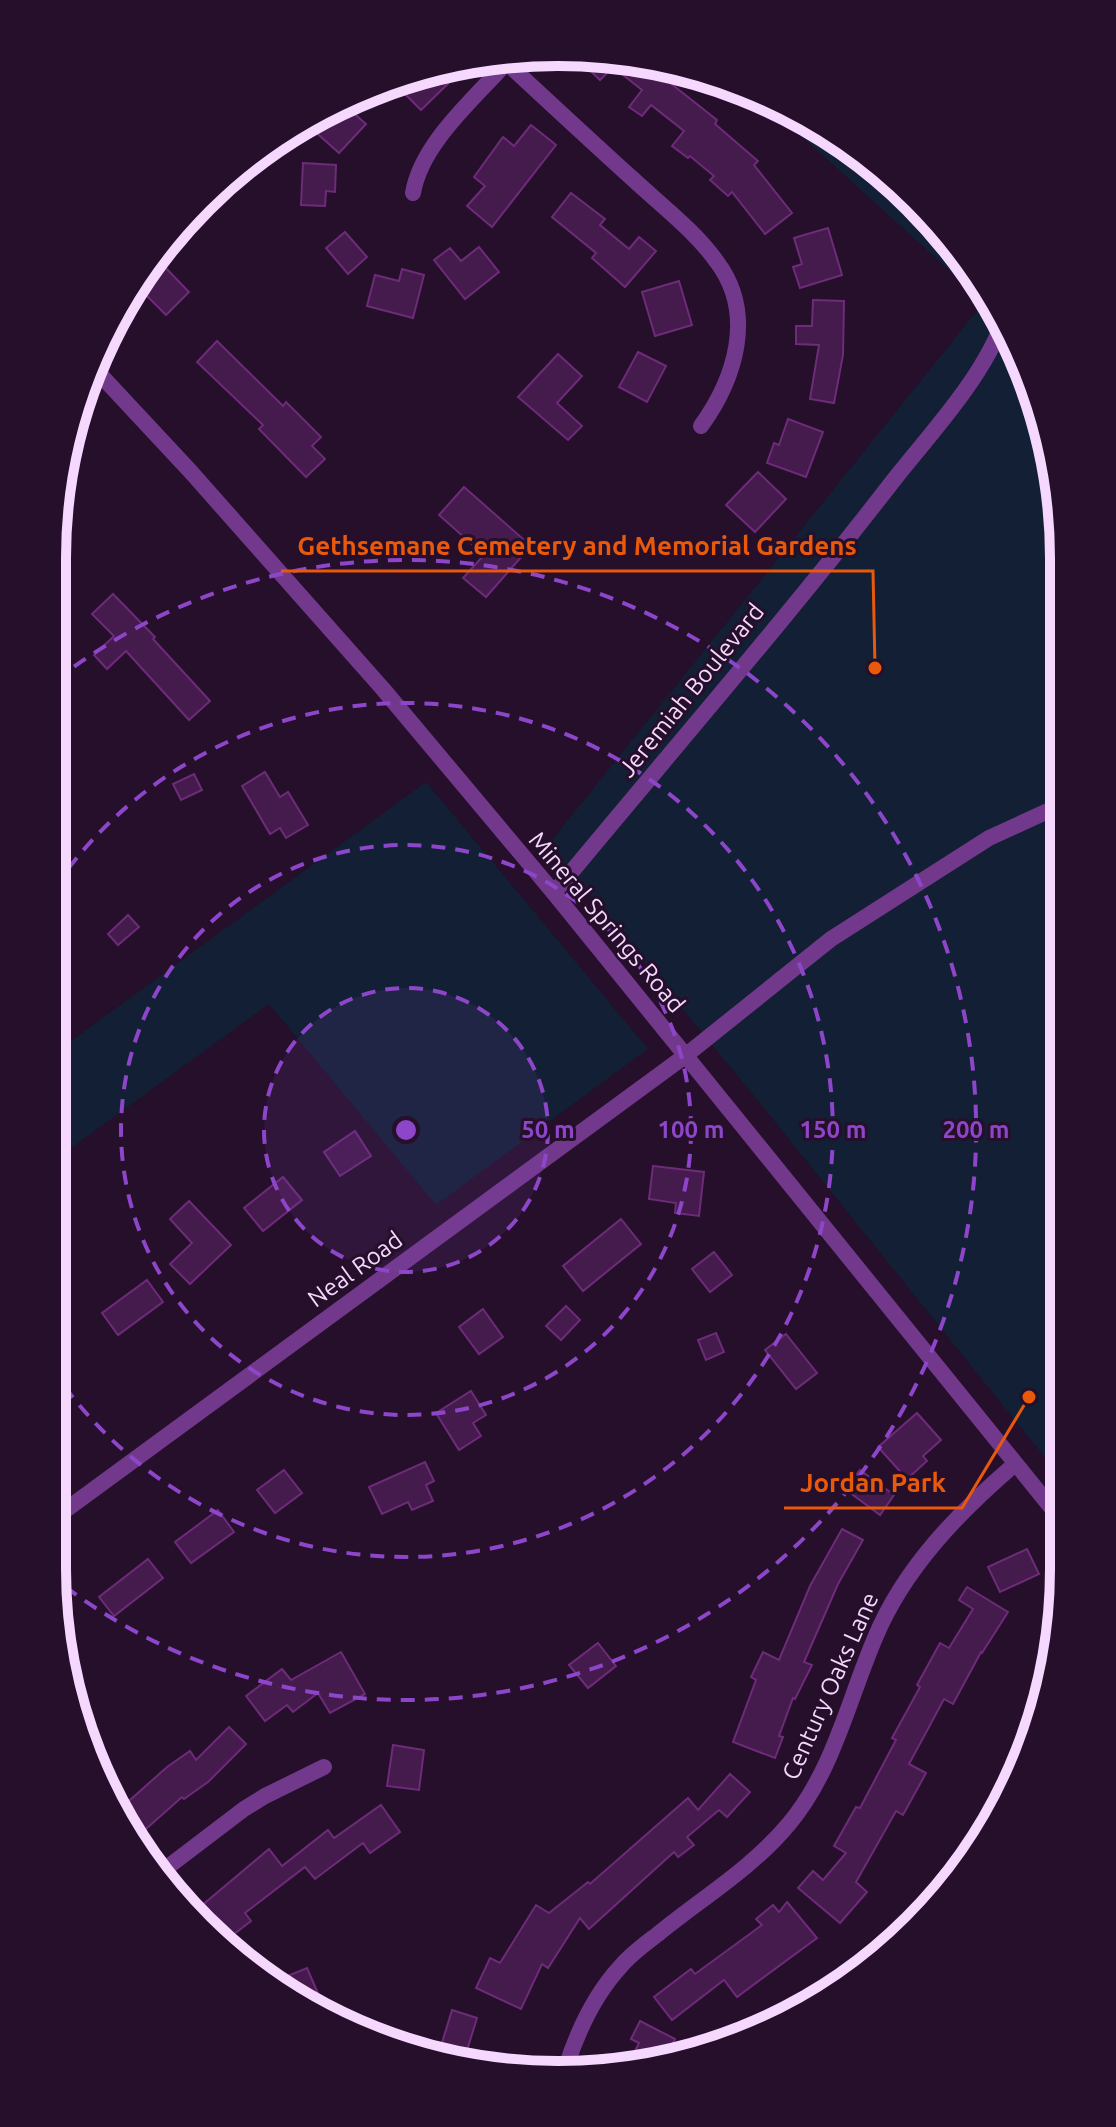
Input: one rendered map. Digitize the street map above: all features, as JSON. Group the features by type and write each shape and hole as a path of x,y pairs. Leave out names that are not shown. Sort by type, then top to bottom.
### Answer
{"street":[{"path":"511,68 689,230 720,265 738,311 737,343 730,376 718,402 701,426"},
{"path":"413,193 422,161 501,69"},
{"name":"Jeremiah Boulevard","path":"554,893 856,529 958,396 996,335"},
{"name":"Mineral Springs Road","path":"101,375 383,689 554,893 1050,1506"},
{"path":"685,1056 831,939 989,838 1050,810"},
{"name":"Neal Road","path":"66,1510 685,1056"},
{"name":"Century Oaks Lane","path":"569,2061 589,2011 623,1963 759,1856 794,1817 830,1754 875,1636 891,1603 954,1520 1015,1464"},
{"path":"167,1868 244,1809 324,1767"}],"shaded area":[{"path":"799,129 831,149 882,188 928,234 969,289 796,131"},
{"path":"980,306 1013,370 1024,400 1041,462 1049,526 1050,1464 759,1102 548,845"},
{"path":"426,782 648,1049 436,1205 269,1004 66,1152 67,1044"}],"building":[{"path":"586,67 611,69 600,80"},
{"path":"616,69 669,79 717,120 715,124 758,161 754,165 792,213 765,234 732,192 728,196 710,180 714,176 672,146 684,131 651,105 642,116 629,107 642,90"},
{"path":"455,77 421,110 402,91"},
{"path":"352,111 366,124 339,153 314,131"},
{"path":"531,125 556,145 492,227 467,206 485,186 474,177 503,137 514,146"},
{"path":"303,163 336,165 335,192 326,191 325,206 301,205"},
{"path":"571,193 605,219 600,225 629,249 639,237 656,251 625,287 592,258 596,253 552,217"},
{"path":"828,228 842,275 800,288 793,267 802,264 794,238"},
{"path":"345,232 367,257 348,274 326,248"},
{"path":"479,247 499,272 465,299 434,260 450,248 461,261"},
{"path":"163,265 189,292 166,315 144,293"},
{"path":"402,269 424,275 413,318 367,306 375,275 399,281"},
{"path":"679,281 692,325 655,336 642,292"},
{"path":"813,300 844,301 843,355 834,403 810,399 819,345 796,344 796,326 812,326"},
{"path":"217,341 283,406 286,402 321,437 312,446 325,459 306,477 259,429 263,425 197,362"},
{"path":"638,352 666,366 647,402 619,387"},
{"path":"558,354 582,376 557,403 582,426 568,440 518,397"},
{"path":"788,419 823,432 806,477 767,463 774,443 779,445"},
{"path":"758,472 786,499 755,532 726,505"},
{"path":"464,487 531,546 486,597 463,578 484,555 439,515"},
{"path":"113,594 210,701 189,720 126,651 107,669 94,655 114,636 92,614"},
{"path":"265,772 280,797 288,792 308,825 286,838 280,828 270,834 242,786"},
{"path":"194,774 202,790 181,800 173,784"},
{"path":"128,915 139,927 118,945 108,934"},
{"path":"355,1131 371,1156 340,1176 324,1152"},
{"path":"653,1166 704,1172 699,1216 675,1213 676,1203 649,1199"},
{"path":"283,1177 302,1200 263,1231 244,1208"},
{"path":"189,1201 231,1245 190,1284 170,1264 192,1243 170,1219"},
{"path":"621,1219 641,1244 583,1291 563,1266"},
{"path":"714,1252 732,1275 710,1292 692,1269"},
{"path":"147,1280 163,1302 118,1335 102,1313"},
{"path":"566,1306 580,1320 561,1340 546,1326"},
{"path":"483,1309 503,1337 479,1354 459,1327"},
{"path":"716,1333 724,1352 706,1360 698,1340"},
{"path":"786,1334 817,1373 796,1389 765,1350"},
{"path":"471,1391 486,1415 473,1423 481,1436 459,1450 436,1413"},
{"path":"917,1413 941,1440 923,1456 927,1461 907,1479 878,1447"},
{"path":"425,1462 434,1481 426,1485 433,1501 412,1510 408,1502 382,1514 369,1487"},
{"path":"284,1470 302,1493 275,1513 257,1490"},
{"path":"860,1470 894,1495 880,1515 845,1489"},
{"path":"218,1510 234,1532 191,1563 175,1542"},
{"path":"842,1529 863,1540 838,1584 804,1662 812,1665 793,1698 779,1736 783,1737 775,1758 733,1742 756,1680 751,1677 763,1652 779,1660 810,1586"},
{"path":"1027,1549 1039,1574 1000,1592 988,1567"},
{"path":"148,1559 163,1578 114,1616 99,1597"},
{"path":"967,1587 1008,1612 981,1652 953,1704 944,1699 909,1764 926,1773 903,1815 896,1811 856,1882 867,1892 840,1923 798,1888 813,1871 823,1880 846,1853 834,1846 856,1807 860,1808 896,1740 892,1738 920,1687 917,1685 940,1643 949,1648 973,1609 959,1600"},
{"path":"598,1643 616,1666 588,1688 569,1665"},
{"path":"341,1652 365,1694 330,1713 318,1693 293,1712 287,1705 265,1721 246,1696 282,1669 291,1680"},
{"path":"229,1727 246,1744 208,1782 184,1799 182,1797 143,1832 126,1804 190,1751 196,1760"},
{"path":"393,1745 424,1750 419,1790 387,1786"},
{"path":"730,1774 750,1792 727,1817 719,1810 687,1837 694,1845 678,1857 674,1852 589,1929 580,1918 548,1968 542,1964 521,2009 476,1988 490,1958 500,1963 536,1905 549,1913 588,1882 590,1884 688,1798 698,1810"},
{"path":"381,1805 400,1832 370,1853 363,1843 315,1879 305,1867 245,1913 251,1921 231,1936 200,1907 269,1849 282,1866 328,1830 334,1838"},
{"path":"787,1902 817,1938 737,1997 724,1980 672,2020 654,1997 691,1969 695,1974 762,1925 756,1919 773,1905 779,1912"},
{"path":"307,1968 321,2000 312,1995 284,1977"},
{"path":"452,2010 477,2018 466,2053 441,2047"},
{"path":"640,2021 675,2039 670,2048 633,2055 639,2043 631,2039"}],"place":[{"name":"Gethsemane Cemetery and Memorial Gardens","path":"875,668"},
{"name":"Jordan Park","path":"1029,1397"}]}
